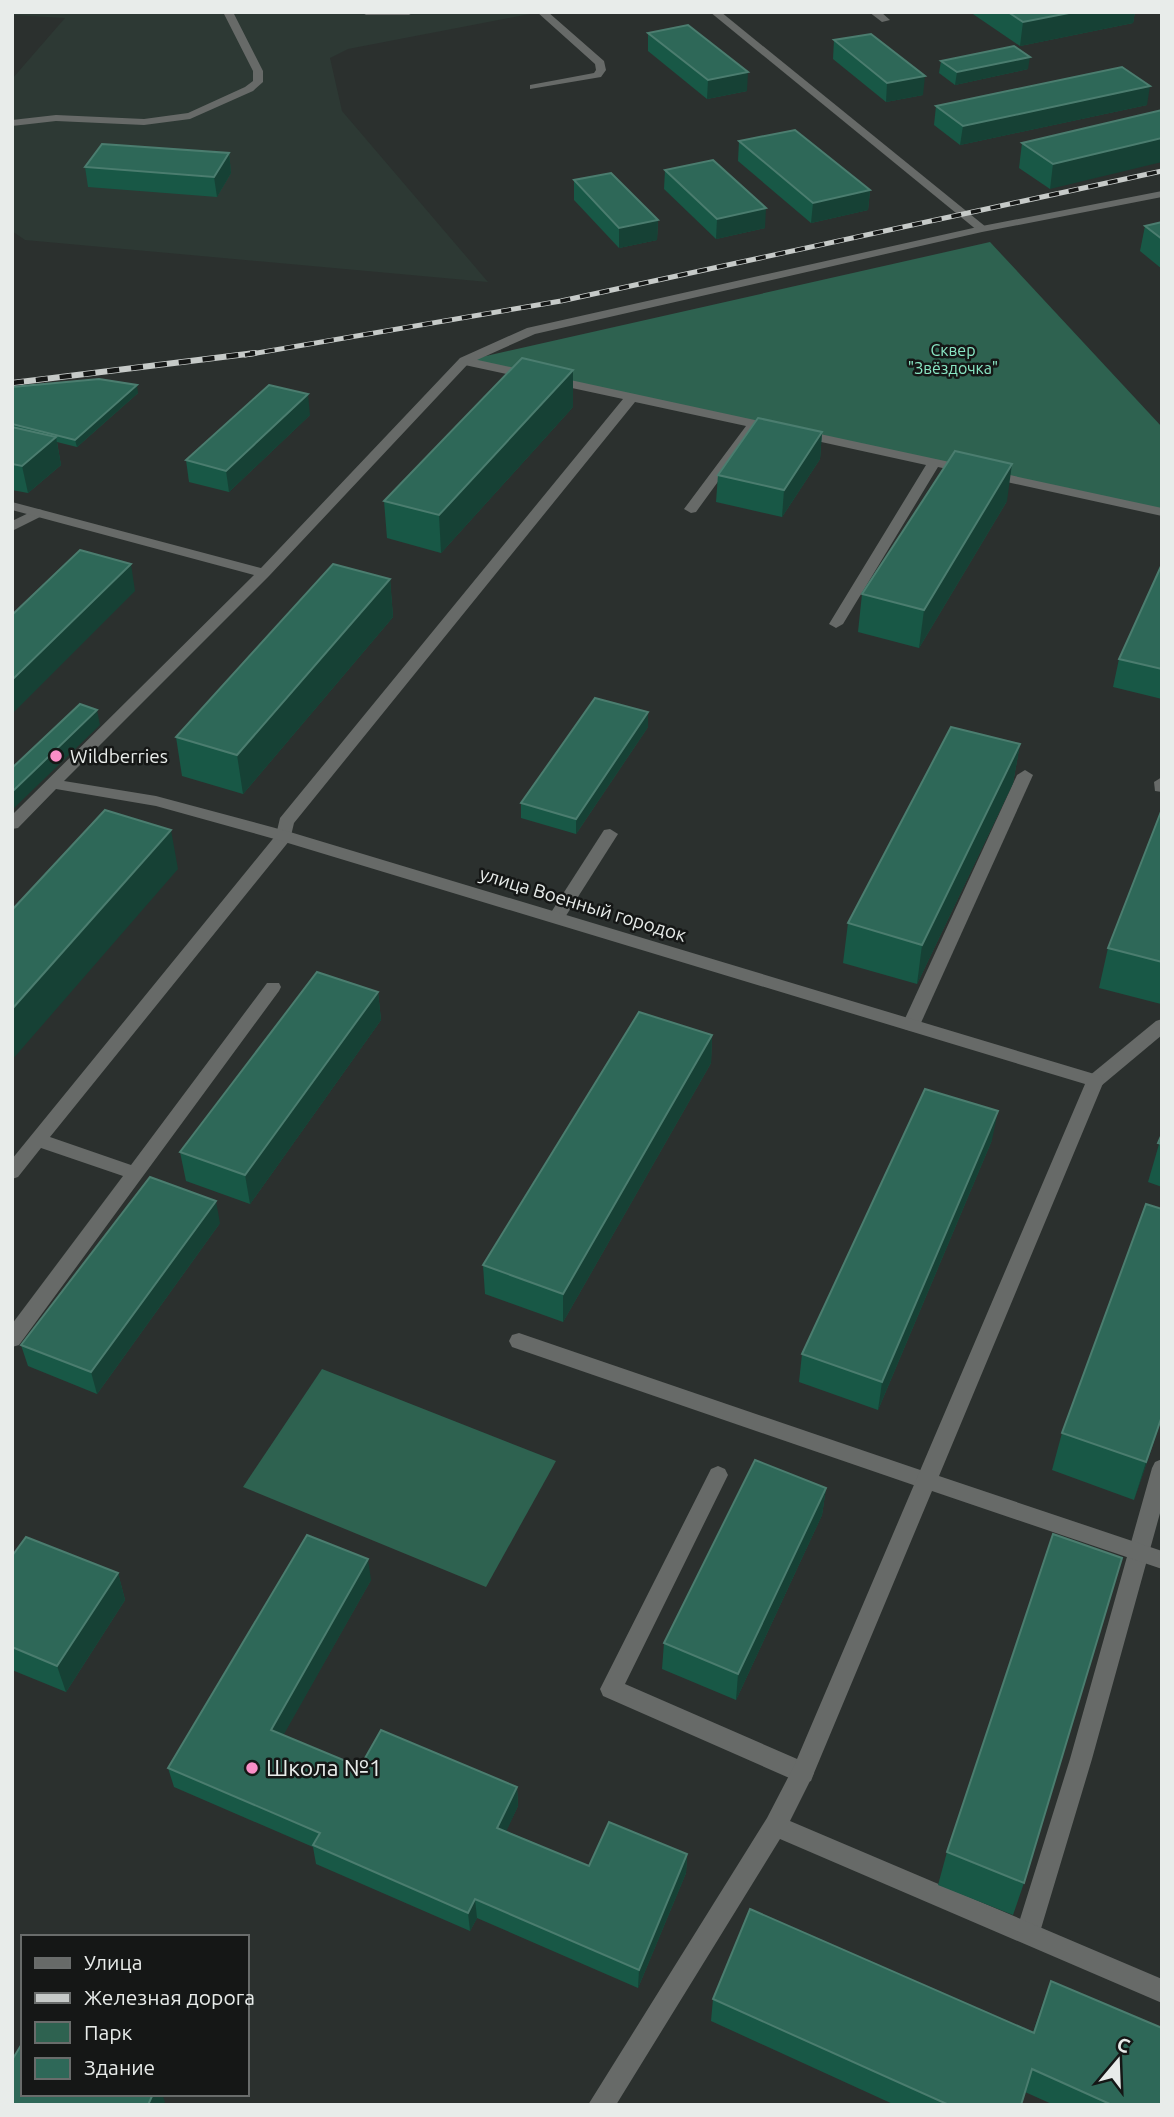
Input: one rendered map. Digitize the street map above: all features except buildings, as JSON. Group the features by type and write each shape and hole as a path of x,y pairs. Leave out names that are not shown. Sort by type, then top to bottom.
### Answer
{"street":[{"path":"12,123 56,118 168,120 190,116 249,89 258,82 258,71 228,12"},
{"path":"366,12 409,12"},
{"path":"534,87 597,75 601,70 600,63 542,12"},
{"path":"715,12 982,229"},
{"path":"874,12 885,20"},
{"path":"12,824 264,573 464,361 531,331 982,229 1162,194"},
{"path":"464,361 1162,512"},
{"path":"12,1172 284,836 286,822 631,398"},
{"path":"691,509 754,424"},
{"path":"836,624 933,464"},
{"path":"12,506 264,573"},
{"path":"12,527 37,513"},
{"path":"911,1026 1025,775"},
{"name":"улица Военный городок","path":"55,784 156,801 284,836 1095,1081"},
{"path":"556,918 610,834"},
{"path":"12,1339 273,987"},
{"path":"601,2105 775,1826 803,1773 1095,1081 1162,1025"},
{"path":"37,1140 135,1173"},
{"path":"519,1341 1162,1560"},
{"path":"1028,1932 1081,1759 1162,1468"},
{"path":"718,1475 611,1689 803,1773"},
{"path":"775,1826 1162,1991"}],"shaded area":[{"path":"12,12 540,12 348,49 330,58 342,111 488,282 25,240 12,231 12,79 65,18 12,15"}],"green space":[{"name":"Сквер \"Звёздочка\"","path":"990,242 1162,427 1162,512 464,361"},
{"path":"322,1369 556,1461 486,1587 243,1487"}],"railway":[{"path":"245,355 561,301 1162,171"},
{"path":"12,383 255,353"}],"place":[{"name":"Wildberries","path":"56,756"},
{"name":"Школа №1","path":"252,1768"}]}
